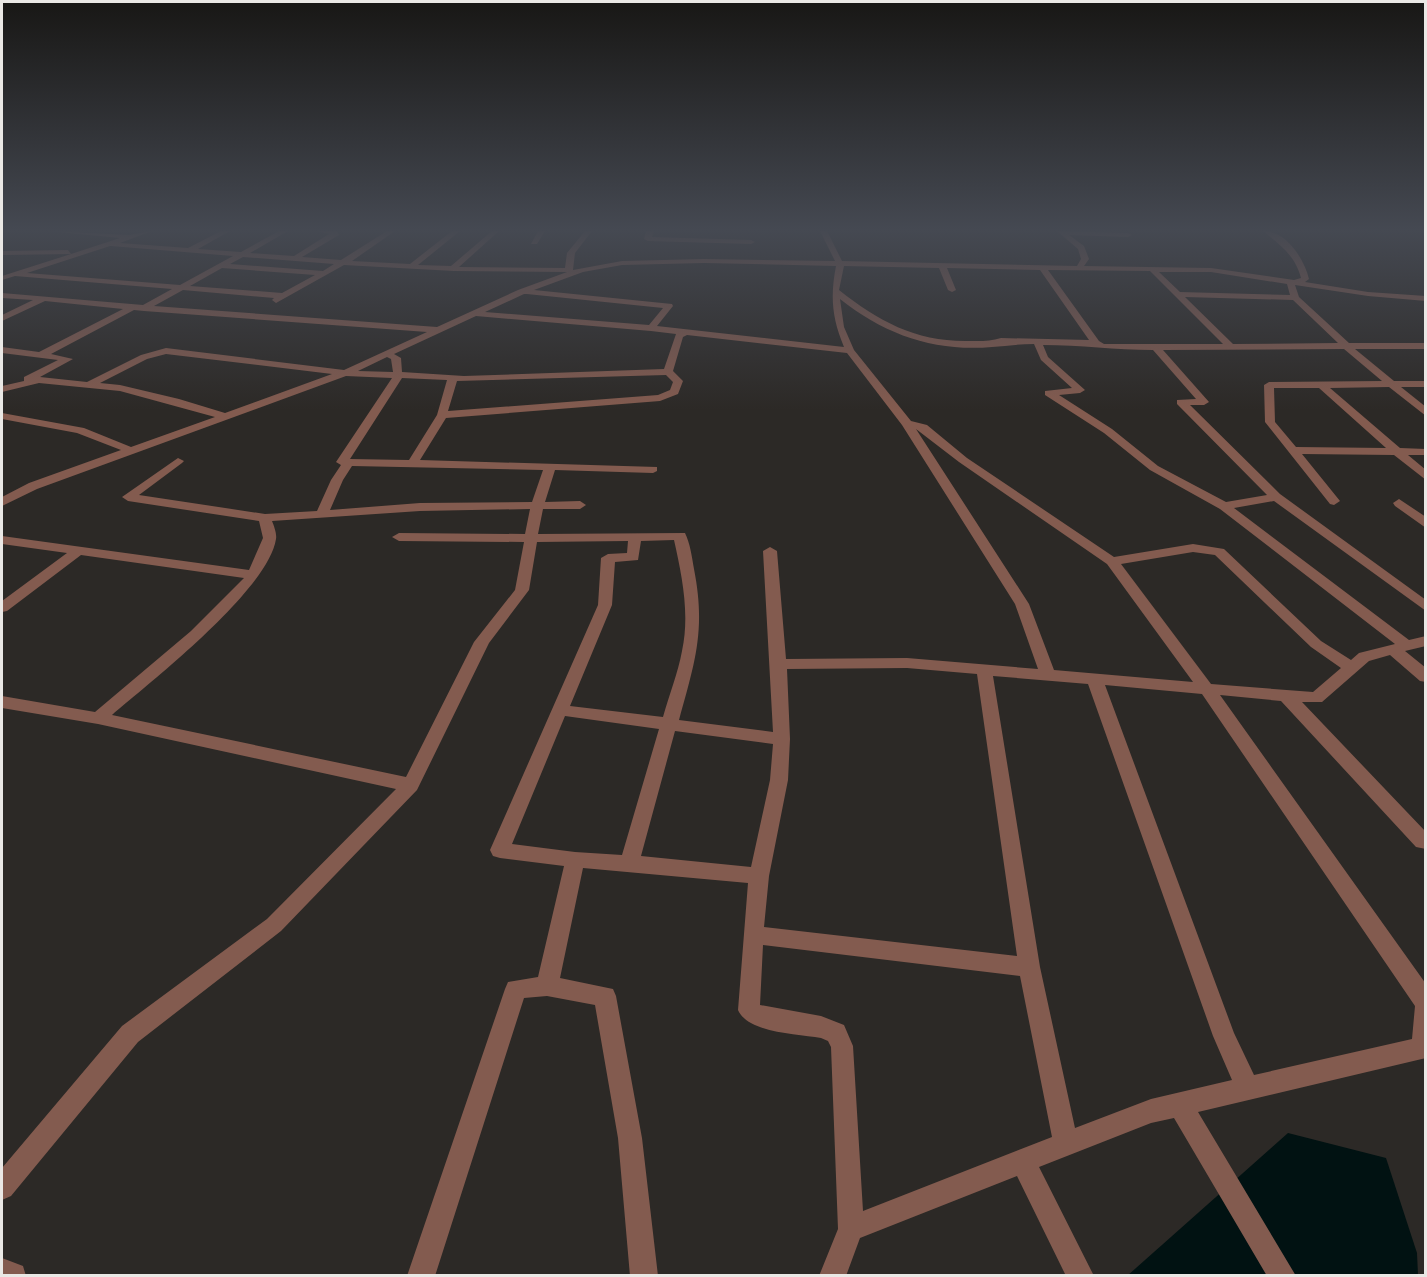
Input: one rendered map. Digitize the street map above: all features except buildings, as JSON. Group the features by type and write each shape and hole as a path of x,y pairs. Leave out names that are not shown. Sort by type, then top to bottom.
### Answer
{"street":[{"path":"144,308 176,291"},
{"path":"229,291 282,296"},
{"path":"250,315 292,291"},
{"path":"2,502 33,486 345,373 525,291"},
{"path":"835,291 860,312 907,335 929,342 1096,343"},
{"path":"835,291 840,327 850,351 907,424 1022,604 1048,676"},
{"path":"1059,291 1096,343 1102,347 1157,349 1425,345"},
{"path":"1175,291 1232,348"},
{"path":"1293,291 1295,298 1346,346 1425,413"},
{"path":"1348,291 1425,299"},
{"path":"521,292 669,306 651,328"},
{"path":"1179,294 1295,298"},
{"path":"2,295 438,330"},
{"path":"2,318 44,298"},
{"path":"39,356 76,339 132,307"},
{"path":"475,313 651,328 850,351"},
{"path":"668,372 679,336 684,333"},
{"path":"1038,342 1044,358 1080,390 1049,393 1108,431 1154,468 1224,506 1400,648 1425,677"},
{"path":"1157,349 1203,402 1180,402 1276,497 1425,607"},
{"path":"88,385 144,357 166,351 345,373 464,379 668,372 678,381 677,387 669,396 660,398 442,415"},
{"path":"4,353 68,359 5,389"},
{"path":"342,462 398,376 396,358 387,354"},
{"path":"413,463 442,415 453,377"},
{"path":"5,389 39,380 120,388 179,402 227,417"},
{"path":"1322,383 1325,389 1425,477"},
{"path":"1334,501 1270,422 1269,385 1425,384"},
{"path":"2,416 80,430 132,451"},
{"path":"851,1229 1022,1160 1151,1112 1424,1049 1425,1002 1207,689 1112,561 963,460 923,427 907,424"},
{"path":"1293,450 1425,452"},
{"path":"178,461 128,497 265,518 323,512 580,505"},
{"path":"323,512 337,480 349,462 653,469"},
{"path":"2,1187 130,1034 274,925 411,785 482,642 522,590 537,506 550,467"},
{"path":"1224,506 1276,497"},
{"path":"1399,503 1425,524"},
{"path":"98,718 196,634 254,575 270,538 265,518"},
{"path":"399,537 532,539 680,536 692,587 693,630 690,651 629,863"},
{"path":"635,537 633,557 608,558 605,605 500,850 575,860 759,876"},
{"path":"2,550 8,541 254,575"},
{"path":"1112,561 1193,548 1219,552 1316,644 1352,668"},
{"path":"2,608 78,551"},
{"path":"770,551 782,739 779,780 759,876 748,1004 749,1010 756,1016 821,1027 836,1033 842,1046 851,1229 832,1275"},
{"path":"779,664 907,663 1316,698 1364,657 1425,641"},
{"path":"984,670 1029,967 1066,1143"},
{"path":"1095,680 1224,1036 1247,1088"},
{"path":"1286,696 1423,842"},
{"path":"2,702 98,718 411,785"},
{"path":"560,710 782,739"},
{"path":"547,986 575,860"},
{"path":"753,935 1029,967"},
{"path":"421,1275 516,989 547,986 604,996 630,1138 644,1275"},
{"path":"1179,1104 1283,1275"},
{"path":"1022,1160 1081,1275"},
{"path":"2,1272 13,1275"}],"shaded area":[{"path":"1288,1133 1386,1158 1417,1253 1418,1275 1127,1276"}]}
